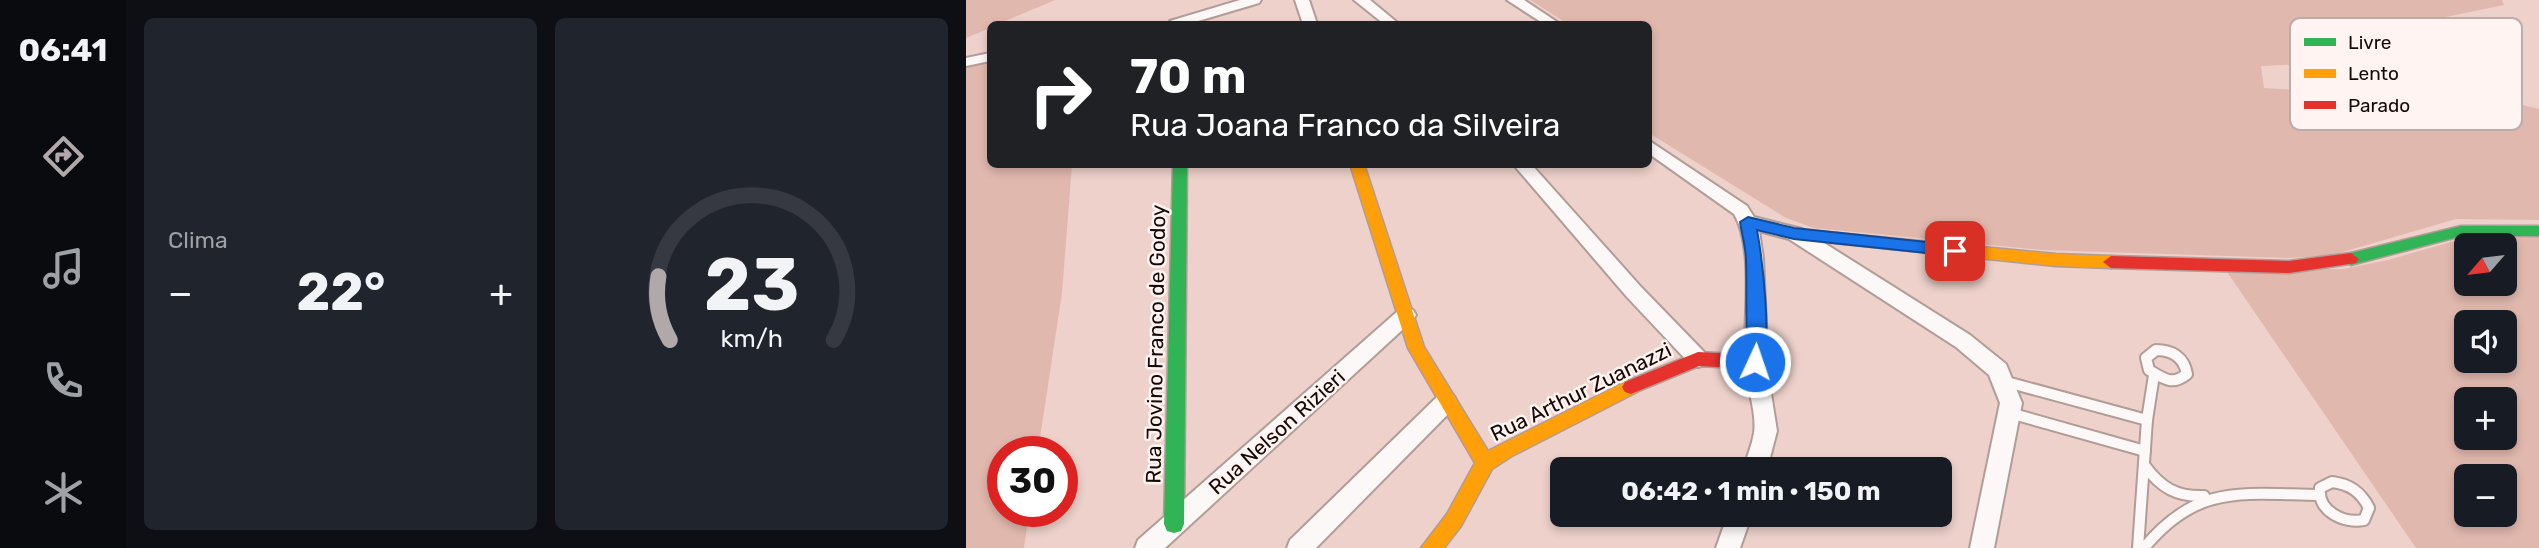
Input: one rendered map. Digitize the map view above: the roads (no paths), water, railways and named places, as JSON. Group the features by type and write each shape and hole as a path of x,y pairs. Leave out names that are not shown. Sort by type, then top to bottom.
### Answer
{"street":[{"path":"1189,21 1254,0"},
{"path":"1302,0 1309,21"},
{"path":"1361,0 1388,21"},
{"path":"1514,0 1548,21"},
{"path":"966,62 987,58"},
{"path":"1652,148 1741,211 1748,222 1754,258 1757,346 1755,362 1766,431 1758,457"},
{"name":"Rua Jovino Franco de Godoy","path":"1174,524 1180,168"},
{"path":"1358,168 1416,348 1485,463"},
{"path":"1524,168 1698,359"},
{"path":"1748,222 1794,234 2020,257 2289,267 2348,260 2461,231 2539,231"},
{"path":"1794,234 1963,341 1982,354 1998,370 2011,403 1982,548"},
{"name":"Rua Nelson Rizieri","path":"1147,548 1406,314"},
{"name":"Rua Arthur Zuanazzi","path":"1431,548 1454,520 1485,463 1505,450 1662,372 1698,359 1755,362"},
{"path":"1299,548 1447,402"},
{"path":"1728,548 1735,527"}],"lane":[{"path":"2138,548 2147,420 2154,375"},
{"path":"2003,380 2147,420"},
{"path":"2010,413 2145,452"},
{"path":"2145,466 2155,481 2185,497 2319,495"},
{"path":"2144,548 2172,516 2215,495"}]}
